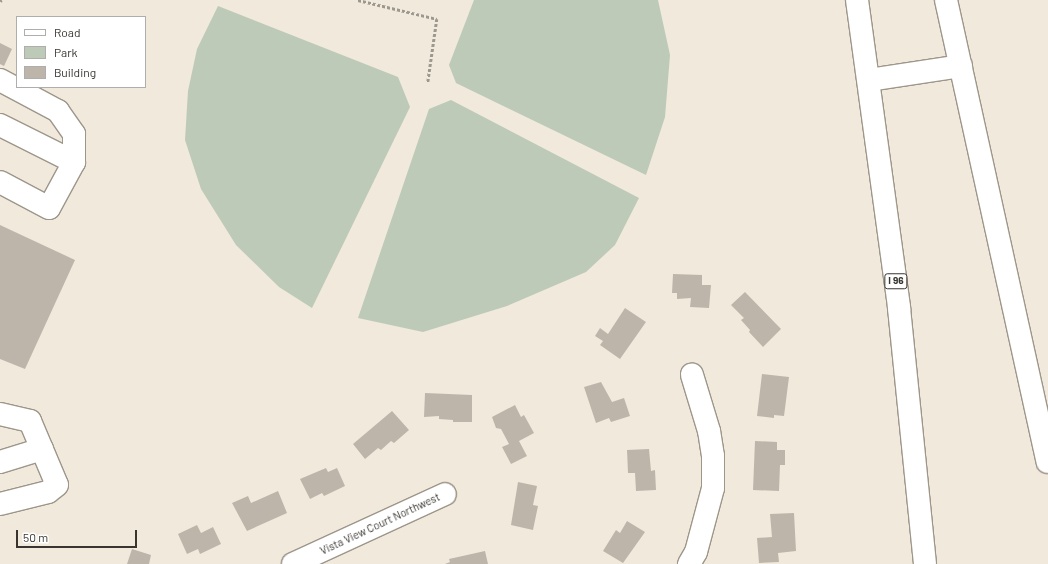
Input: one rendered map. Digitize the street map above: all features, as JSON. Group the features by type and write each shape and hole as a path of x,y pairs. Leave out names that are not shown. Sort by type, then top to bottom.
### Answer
{"main road":[{"name":"I 96","path":"857,0 899,308 925,564"},
{"path":"946,0 1048,462"},
{"path":"868,80 961,66"},
{"path":"0,80 58,111 74,134 74,162 49,208 0,182"},
{"path":"0,125 74,162"},
{"path":"689,564 696,552 713,488 713,456 709,431 692,375"},
{"path":"0,414 30,421 57,485 48,492 0,504"},
{"path":"0,462 42,450"},
{"name":"Vista View Court Northwest","path":"293,564 445,494"}],"path":[{"path":"358,0 436,20 428,82"}],"green space":[{"path":"474,0 658,0 670,55 665,117 646,175 456,83 449,65"},
{"path":"218,6 398,77 410,107 312,308 279,287 236,245 201,189 185,140 188,91 197,49"},
{"path":"451,100 639,198 615,245 586,272 507,306 423,332 358,318 429,109"}],"building":[{"path":"0,43 12,49 4,66 0,64"},
{"path":"0,225 75,260 25,369 0,359"},
{"path":"673,274 702,275 702,285 711,285 709,308 690,307 691,298 677,299 677,293 672,293"},
{"path":"745,292 781,329 763,347 749,332 750,330 741,320 744,318 731,305"},
{"path":"625,308 646,322 620,359 600,345 603,341 595,336 600,328 608,334"},
{"path":"762,374 789,377 784,416 774,415 774,418 757,416"},
{"path":"601,382 612,402 624,398 630,416 611,422 609,418 596,423 584,387"},
{"path":"425,393 472,395 472,422 453,422 453,420 439,419 439,416 424,417"},
{"path":"515,405 521,417 524,415 534,433 519,441 527,456 511,464 502,447 509,444 501,429 496,428 492,417"},
{"path":"392,411 409,430 394,443 391,441 381,450 378,448 365,459 353,444"},
{"path":"755,441 777,442 777,450 785,450 785,465 780,465 779,491 753,490"},
{"path":"649,449 651,471 655,470 656,490 636,491 635,473 628,473 627,450"},
{"path":"326,468 328,472 337,468 345,486 324,496 322,493 310,499 300,479"},
{"path":"518,482 537,486 533,505 538,506 533,530 511,525"},
{"path":"278,491 287,513 247,531 232,503 248,496 251,503"},
{"path":"794,513 796,551 778,553 779,562 759,563 757,538 772,537 770,514"},
{"path":"627,521 645,532 623,563 603,551 616,530 620,533"},
{"path":"197,525 201,533 213,527 221,544 200,554 198,549 187,554 178,534"},
{"path":"132,549 151,555 149,564 127,564"},
{"path":"485,551 488,564 445,564 450,562 449,559"}]}
